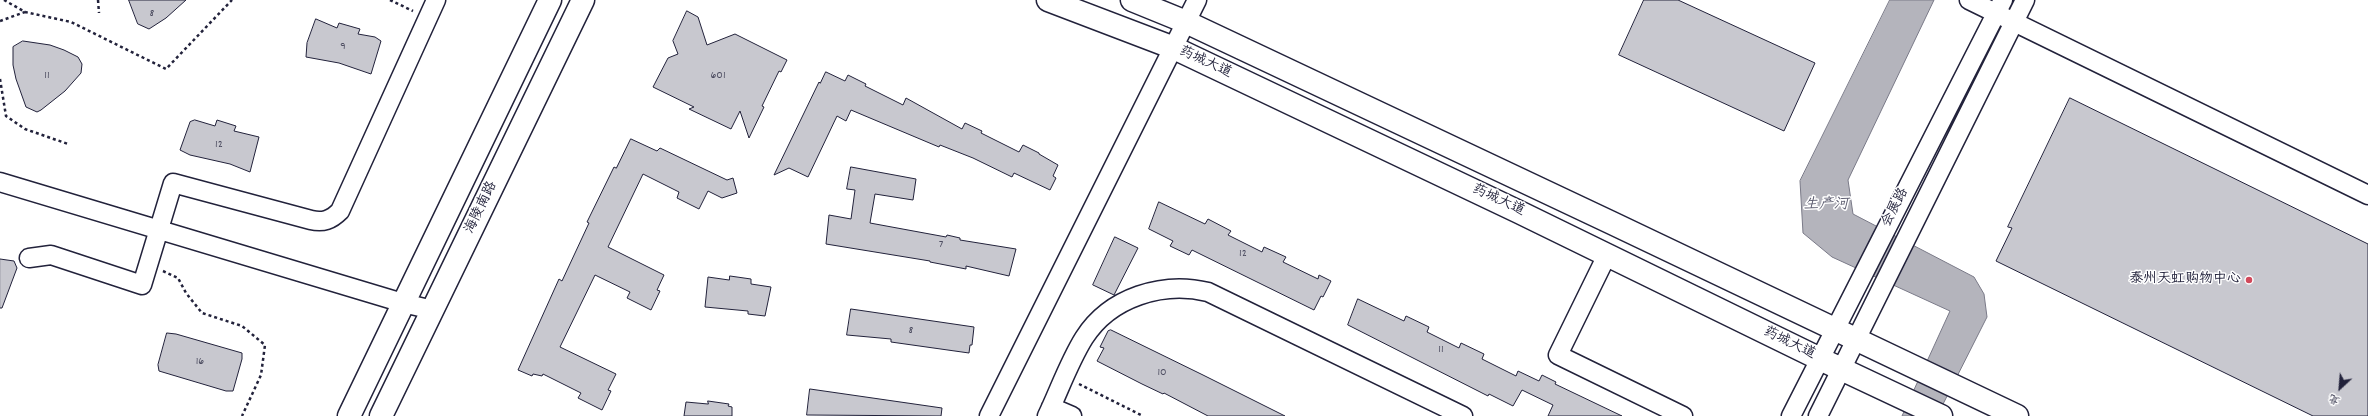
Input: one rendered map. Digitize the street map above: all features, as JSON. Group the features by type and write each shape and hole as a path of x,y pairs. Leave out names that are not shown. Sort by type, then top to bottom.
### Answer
{"main road":[{"path":"349,416 550,0"},
{"name":"海陵南路","path":"381,416 583,0"},
{"name":"药城大道","path":"1048,0 1174,48 1941,416"},
{"name":"药城大道","path":"1132,0 1186,22 1533,184 1833,330 1856,339 2017,416"}],"street":[{"path":"29,258 52,255 142,285 173,184 311,220 322,222 334,217 340,211 436,0"},
{"path":"989,416 1197,0"},
{"path":"1969,0 1999,7 2014,22 2368,195"},
{"name":"会展路","path":"1818,416 2025,0"},
{"name":"会展路","path":"1791,416 1833,330 1999,7"},
{"path":"0,182 403,303 433,310"},
{"path":"1607,255 1558,355 1683,416"},
{"path":"1072,416 1049,411 1084,338 1108,313 1123,303 1144,294 1173,288 1191,288 1208,292 1463,416"}],"path":[{"path":"4,0 25,12 71,22 166,68 232,0"},
{"path":"98,0 100,13"},
{"path":"390,0 417,13"},
{"path":"0,21 25,12"},
{"path":"0,80 6,116 25,129 68,144"},
{"path":"149,263 178,278 186,293 202,313 242,326 265,345 261,375 242,416"},
{"path":"1065,377 1143,416"}],"water":[{"name":"生产河","path":"1890,0 1934,0 1848,180 1853,214 1974,277 1984,294 1987,317 1937,416 1902,416 1950,311 1832,257 1803,233 1800,181"}],"building":[{"path":"129,0 186,0 166,18 149,29 138,24"},
{"path":"1644,0 1678,0 1815,63 1784,131 1619,55"},
{"path":"687,11 698,17 707,45 735,34 787,60 781,72 779,71 762,106 764,107 749,138 740,111 731,129 689,109 694,107 653,87 668,58 678,54 673,41"},
{"path":"316,19 337,28 339,23 360,29 358,34 375,37 381,41 371,74 339,63 306,57 307,43"},
{"path":"23,41 50,45 64,50 78,57 82,64 81,73 65,91 37,112 26,107 16,79 13,65 13,47"},
{"path":"826,72 845,81 848,75 866,84 865,86 903,105 906,98 962,129 965,123 982,131 981,133 1019,152 1023,145 1058,165 1053,176 1056,178 1050,190 1014,173 1012,177 973,158 940,145 939,147 851,110 846,121 837,116 808,177 789,168 774,175 819,82 820,83"},
{"name":"泰州天虹购物中心","path":"2070,98 2368,244 2368,416 2313,416 1996,261 2012,228 2008,227"},
{"path":"195,120 215,126 217,120 236,126 234,131 259,137 250,172 230,164 190,155 180,150 190,122"},
{"path":"631,139 657,151 660,148 727,180 733,178 737,193 722,198 708,191 699,209 677,198 679,192 643,174 608,247 664,275 657,290 660,291 651,310 627,298 630,292 595,275 560,347 616,374 608,390 611,391 602,410 578,398 581,393 543,374 542,376 533,374 532,376 518,370 559,279 562,281 589,223 587,222 614,167 616,168"},
{"path":"851,167 916,179 913,200 875,194 870,223 946,237 947,235 960,238 960,240 1016,249 1009,276 966,266 966,269 930,261 826,244 829,215 851,219 855,190 847,189"},
{"path":"1159,202 1205,224 1208,219 1231,231 1228,235 1262,252 1264,247 1286,257 1283,262 1318,279 1319,275 1331,281 1323,297 1321,296 1314,310 1192,250 1189,255 1170,246 1173,241 1149,229"},
{"path":"1115,237 1138,248 1114,295 1093,285"},
{"path":"0,259 14,261 17,268 2,308 0,308"},
{"path":"730,276 751,279 751,284 771,287 765,316 748,314 748,311 705,307 708,277 729,280"},
{"path":"1358,299 1404,321 1406,316 1429,327 1427,332 1459,348 1461,343 1484,354 1482,359 1516,376 1518,371 1539,381 1542,375 1556,382 1555,384 1622,416 1548,416 1553,405 1522,390 1513,406 1489,394 1488,396 1348,325"},
{"path":"851,309 974,327 972,345 970,345 969,353 891,342 891,339 847,335"},
{"path":"1111,330 1285,416 1208,416 1164,393 1163,394 1142,384 1097,361 1104,348 1100,347 1108,331"},
{"path":"167,333 176,334 242,353 242,359 233,391 226,391 159,371 158,365"},
{"path":"810,389 942,408 941,416 807,415"},
{"path":"708,401 729,404 728,406 732,407 732,416 684,416 686,402 708,404"}],"place":[{"name":"泰州天虹购物中心","path":"2249,280"}]}
